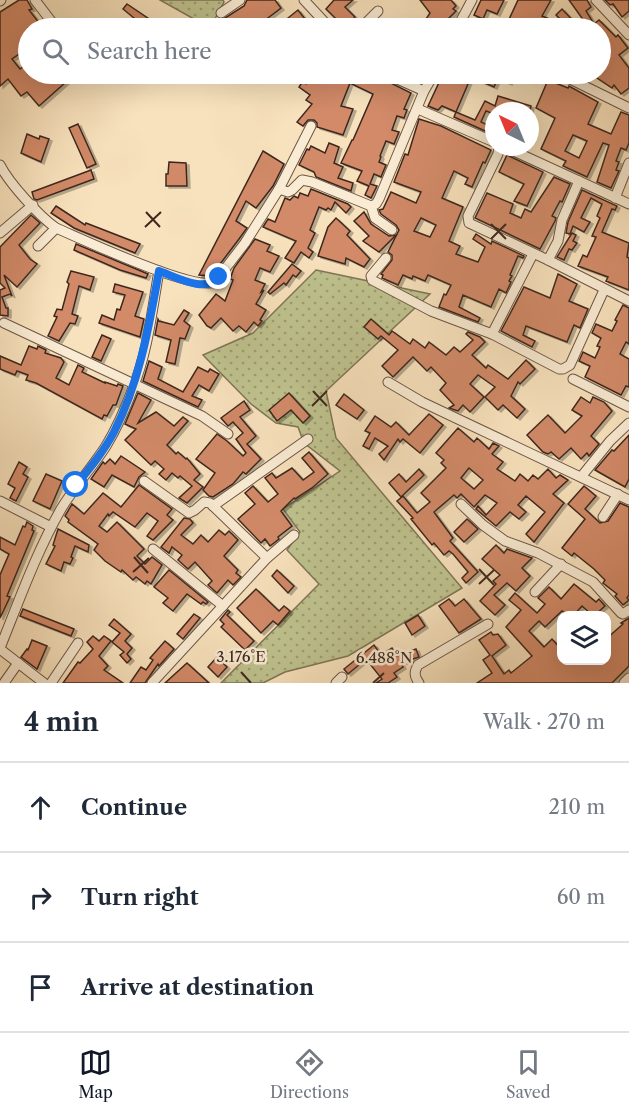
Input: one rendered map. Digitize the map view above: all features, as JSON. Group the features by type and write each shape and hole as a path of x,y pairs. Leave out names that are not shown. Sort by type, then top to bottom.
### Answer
{"street":[{"path":"35,0 49,18"},
{"path":"222,13 240,0"},
{"path":"304,0 321,18"},
{"path":"462,18 472,0"},
{"path":"596,0 629,35"},
{"path":"371,18 378,11"},
{"path":"407,84 424,92"},
{"path":"279,189 288,192 302,180 371,206 376,204 428,84"},
{"path":"580,84 629,108"},
{"path":"418,109 485,138"},
{"path":"0,165 9,180 46,221 56,228 159,271 205,285 215,282 245,243 279,189 311,126"},
{"path":"497,156 468,216 468,222 629,301"},
{"path":"525,156 629,204"},
{"path":"615,198 629,163"},
{"path":"548,260 558,241 562,220 579,181"},
{"path":"0,233 33,205"},
{"path":"371,206 375,218 393,230"},
{"path":"38,246 56,228"},
{"path":"492,334 533,254"},
{"path":"386,258 371,276 372,280 431,311 492,334 559,369 570,366 604,290"},
{"path":"44,683 0,649 51,527 76,485 95,462 115,431 134,386 143,356 159,271"},
{"path":"4,323 202,416 228,434"},
{"path":"573,379 629,407"},
{"path":"387,382 422,402 629,500"},
{"path":"581,477 610,441 629,423"},
{"path":"213,506 308,439"},
{"path":"144,482 189,513 204,502 210,503 267,558"},
{"path":"603,517 618,494"},
{"path":"0,501 51,527"},
{"path":"461,504 495,535 561,564 593,582 621,613 629,610"},
{"path":"152,683 267,558 294,536"},
{"path":"153,549 223,606"},
{"path":"534,592 561,564"},
{"path":"419,683 415,677 418,665 488,624"},
{"path":"51,683 78,643"},
{"path":"4,683 18,663"},
{"path":"624,683 629,678"}],"green space":[{"path":"160,0 223,0 215,18 192,18"},
{"path":"316,270 430,294 326,391 336,438 462,588 348,656 285,672 263,683 221,683 319,584 287,550 300,532 283,509 340,471 304,443 298,427 276,423 251,404 203,355 253,333"}],"building":[{"path":"19,0 27,0 32,9 29,10 35,18 18,18 18,55 12,59 18,66 18,84 64,84 39,106 27,92 21,96 8,79 0,86 0,12"},
{"path":"247,0 275,0 281,8 268,18 225,18 244,6"},
{"path":"334,0 353,0 345,7 355,17 335,18 326,9"},
{"path":"420,0 451,0 456,6 453,9 456,11 449,18 427,18 430,13"},
{"path":"481,0 504,0 497,14 487,10 483,18 474,15"},
{"path":"518,0 551,0 542,16 547,18 510,18"},
{"path":"569,0 587,0 591,7 586,11 590,18 582,18"},
{"path":"605,0 629,0 629,11 622,17 613,4 610,5"},
{"path":"127,4 148,18 134,18 123,9"},
{"path":"562,9 571,18 559,18 556,15"},
{"path":"298,10 304,18 288,18"},
{"path":"611,32 616,37 618,35 628,48 619,55 629,68 629,88 621,94 614,85 612,88 606,84 611,84"},
{"path":"301,84 350,84 341,106 353,109 343,135 317,127 314,120 308,120 303,126 297,122 312,104 306,100 310,95 299,87"},
{"path":"352,84 393,84 411,93 404,109 407,110 404,118 397,116 392,130 399,132 394,144 386,141 380,156 379,162 386,165 381,177 374,174 370,184 377,186 371,198 365,195 369,186 357,181 362,171 341,163 373,94"},
{"path":"438,84 468,84 456,112 442,106 438,110 428,106"},
{"path":"546,84 558,84 568,88 569,86 598,102 588,124 611,134 621,112 629,115 629,143 626,150 621,148 616,161 619,162 616,170 619,171 611,188 597,182 609,145 603,143 587,177 563,166 566,161 541,149 555,118 539,110 539,102","holes":["573,135 587,141 579,158 565,151"]},
{"path":"498,96 518,102 496,102"},
{"path":"485,101 487,102 485,102 485,113 481,122 485,124 485,131 454,117 456,112 475,120"},
{"path":"419,119 441,126 485,147 485,156 488,156 485,163 483,162 472,187 465,184 468,178 454,171 442,198 463,207 449,241 460,246 456,254 478,262 485,247 473,239 476,234 491,244 492,241 524,256 523,258 518,256 506,293 499,289 491,307 463,295 459,307 480,318 478,322 439,307 444,294 446,295 451,285 428,275 425,281 403,275 398,285 382,278 381,274 392,260 392,255 388,252 399,230 379,210 383,209 391,192 416,203 421,192 394,182 405,154 408,155","holes":["421,218 436,225 430,237 414,231"]},
{"path":"78,124 96,164 87,168 69,128"},
{"path":"27,134 39,139 40,136 49,139 41,162 21,153"},
{"path":"329,143 339,147 334,163 343,167 338,178 353,183 351,191 316,177 314,172 299,165 311,146 325,153"},
{"path":"263,151 284,164 273,186 256,208 246,201 236,221 247,228 211,276 199,275"},
{"path":"507,156 509,156 543,172 527,206 514,201 524,184 499,172"},
{"path":"169,162 186,163 187,186 166,186"},
{"path":"91,170 94,179 37,200 34,199 32,192"},
{"path":"554,177 570,184 562,202 560,201 552,216 556,218 555,221 540,249 475,218 487,193 513,204 510,213 521,218 525,209 531,212"},
{"path":"311,189 351,207 346,213 335,202 331,210 319,207 310,230 315,233 308,248 313,252 309,258 301,252 294,263 285,258 296,241 263,227 268,219 275,222 285,198 290,200 294,196 298,198 300,193 308,196"},
{"path":"582,190 617,206 615,210 612,209 602,232 629,243 627,257 629,258 629,290 606,281 608,277 578,266 583,255 587,257 596,237 592,236 600,218 597,216 602,204 591,198 581,218 590,222 584,232 573,226 570,234 566,233 568,222"},
{"path":"56,206 85,225 86,223 140,244 135,253 74,228 51,213"},
{"path":"364,212 371,224 389,236 396,235 379,252 363,241 369,236 354,221"},
{"path":"31,215 40,223 19,245 37,264 17,287 4,275 12,296 10,294 2,297 8,308 8,316 0,315 0,290 5,288 0,283 0,247"},
{"path":"336,218 350,231 347,235 370,259 364,267 346,258 345,264 318,256 328,227"},
{"path":"572,233 576,235 573,241 577,243 572,250 569,249 564,260 557,257"},
{"path":"255,239 270,245 267,251 279,256 270,272 260,268 255,280 265,284 256,304 266,310 260,320 262,321 258,326 254,322 246,332 239,326 233,331 221,318 211,328 207,326 199,315 216,294 225,301 233,280 230,279 234,268"},
{"path":"76,244 148,274 146,278 120,270 74,250"},
{"path":"292,264 301,271 296,277 293,275 286,285 284,283 270,294 268,292"},
{"path":"71,271 94,277 90,290 79,286 72,314 78,316 75,324 70,323 59,341 48,336 57,317 54,316 57,309 62,310"},
{"path":"558,274 577,284 569,301 588,309 580,328 574,325 567,342 526,326 523,335 535,341 532,347 501,331 524,287 550,298"},
{"path":"115,284 143,292 135,316 144,319 140,337 99,323 102,315 114,320 117,309 120,310 125,295 113,292"},
{"path":"623,305 629,308 629,344 626,342 620,354 629,359 629,387 626,386 621,395 585,377 590,366 579,361 583,352 595,358 601,338 592,333 596,324 612,331"},
{"path":"184,310 189,313 184,321 190,326 185,339 180,338 175,364 166,362 171,340 155,335 158,319 174,325"},
{"path":"371,319 389,335 392,331 410,344 413,339 425,348 429,342 446,355 454,347 460,352 473,340 466,334 468,332 480,337 485,342 472,355 486,368 488,365 508,379 526,360 535,369 520,384 518,382 511,396 525,409 517,418 503,405 498,410 485,397 495,387 478,375 470,384 484,397 470,412 463,405 458,411 449,408 454,405 440,390 446,383 431,367 427,371 413,357 393,377 382,366 398,350 381,336 378,339 364,327"},
{"path":"102,335 111,339 101,361 92,357"},
{"path":"29,346 37,349 38,346 46,350 45,353 61,358 64,362 56,378 69,385 78,365 84,368 82,372 105,383 123,386 116,405 113,405 107,416 104,415 102,419 36,383 26,380 28,375 17,371 15,375 0,369 0,356 21,365"},
{"path":"149,361 162,367 158,379 183,392 198,367 208,372 210,369 219,374 209,391 199,385 192,396 202,400 198,407 143,381"},
{"path":"138,393 151,400 138,423 156,412 174,426 183,417 188,421 167,445 176,454 178,452 187,458 200,474 194,480 203,487 187,503 179,498 192,486 180,476 178,478 172,473 166,480 159,474 164,469 155,461 151,465 125,440 136,429 125,424"},
{"path":"289,393 310,416 303,423 291,410 277,421 269,410"},
{"path":"344,394 364,410 357,419 336,405"},
{"path":"581,397 590,403 593,397 604,402 612,411 591,436 599,444 589,456 587,453 581,459 571,448 559,459 551,452 548,454 543,452 527,435 548,415 565,433 582,416 572,410"},
{"path":"244,401 250,410 240,417 256,436 247,444 261,459 246,474 243,472 233,484 213,497 209,496 203,490 215,473 196,459 217,434 243,456 246,453 236,439 243,433 233,422 228,426 221,418"},
{"path":"429,414 443,425 420,453 403,439 400,442 398,439 384,460 379,454 388,446 375,438 369,449 363,446 370,433 365,431 375,416 391,427 396,422 409,435"},
{"path":"458,428 474,442 477,438 489,449 493,443 499,446 492,454 503,462 497,469 515,481 520,474 528,481 533,475 538,479 548,469 556,478 560,475 568,480 553,494 564,503 534,542 526,534 545,512 526,496 518,505 526,512 519,519 510,512 496,526 476,509 478,506 486,515 497,503 485,495 474,507 461,494 457,498 454,495 434,512 453,538 450,541 478,572 466,583 462,578 468,572 453,554 449,551 444,555 434,543 432,545 411,519 413,518 397,501 403,496 417,513 430,502 421,493 446,468 441,463 444,460 436,453","holes":["469,468 483,480 474,489 461,478"]},
{"path":"629,435 629,479 625,487 595,470"},
{"path":"309,452 328,474 312,488 294,498 281,511 292,526 270,546 265,539 261,543 238,519 255,504 245,493 253,486 268,502 278,494 265,478 272,473 276,478 292,468 303,480 314,472 302,458"},
{"path":"121,456 145,472 139,477 134,487 112,475 104,487 91,479 103,462 105,464 110,459 115,464"},
{"path":"19,462 27,467 23,474 28,477 16,501 10,498 15,488 8,484"},
{"path":"419,469 424,475 401,497 389,483 399,474 406,482"},
{"path":"46,474 62,481 50,509 33,501"},
{"path":"139,485 172,509 167,515 173,520 153,540 147,536 158,521 147,513 135,527 113,512 109,516 108,514 99,526 107,532 117,522 144,549 137,556 145,564 152,557 162,565 151,584 147,581 145,584 136,577 133,580 122,570 121,572 105,561 94,550 98,544 68,522 65,516 72,504 84,514 103,493 121,507"},
{"path":"584,486 596,496 585,509 600,523 608,521 620,503 629,507 629,595 627,598 629,600 623,605 615,596 617,594 603,583 605,580 594,569 574,553 572,556 562,548 585,519 568,504"},
{"path":"184,518 190,519 193,523 181,535 193,544 201,535 208,542 219,530 225,535 229,531 238,540 224,556 238,570 236,573 241,577 233,585 228,580 217,593 208,585 212,581 195,562 188,569 178,560 182,555 172,547 169,553 161,547"},
{"path":"467,519 478,529 464,542 454,532"},
{"path":"27,522 33,526 34,531 0,618 0,575 9,554 0,549 0,537 15,545"},
{"path":"58,529 89,545 88,552 75,546 70,564 64,562 61,571 46,564 55,546 53,545"},
{"path":"496,545 504,553 507,549 532,558 522,568 530,576 516,591 507,583 494,595 505,605 495,615 480,601 496,584 493,581 500,575 482,559"},
{"path":"169,570 208,602 201,604 187,594 173,611 163,603 168,598 154,587"},
{"path":"277,570 294,586 288,593 272,576"},
{"path":"574,584 596,602 599,599 605,606 599,611 588,611 582,606 578,611 557,611 557,616 545,627 539,621 529,631 544,647 552,639 557,645 557,665 611,665 611,635 629,618 629,666 612,683 477,683 492,673 483,660 490,655 479,640 491,632 493,635 498,634 506,645 492,656 504,674 509,670 511,673 532,656 506,627 521,610 509,600 515,593 537,613 545,604 538,598 549,587 561,599"},
{"path":"256,589 279,611 284,606 290,611 278,625 273,621 261,633 237,608"},
{"path":"449,599 455,606 464,599 481,619 459,633 439,606"},
{"path":"23,609 74,629 71,636 20,616"},
{"path":"228,610 230,612 227,615 254,641 245,650 221,627 224,624 220,620"},
{"path":"194,614 200,618 183,639 177,634"},
{"path":"418,615 425,626 412,635 405,623"},
{"path":"114,619 131,634 125,641 132,648 127,654 131,659 127,663 120,655 124,652 112,642 120,633 109,625"},
{"path":"93,636 99,641 104,636 111,641 99,656 108,666 104,670 123,683 63,683 78,662 80,663 93,649 87,642"},
{"path":"32,640 47,646 37,669 21,657 28,650"},
{"path":"165,641 174,649 159,666 158,664 145,683 130,683 141,667 146,670 153,660 150,658"},
{"path":"374,645 381,655 392,648 397,656 416,649 419,657 401,663 403,667 394,673 397,677 388,683 376,683 382,679 366,659 348,674 344,669"},
{"path":"217,657 227,667 218,677 208,667"},
{"path":"187,663 209,683 165,683"}],"route":[{"path":"76,485 95,462 115,431 134,386 143,356 159,271 205,285 210,285 219,277"}]}
